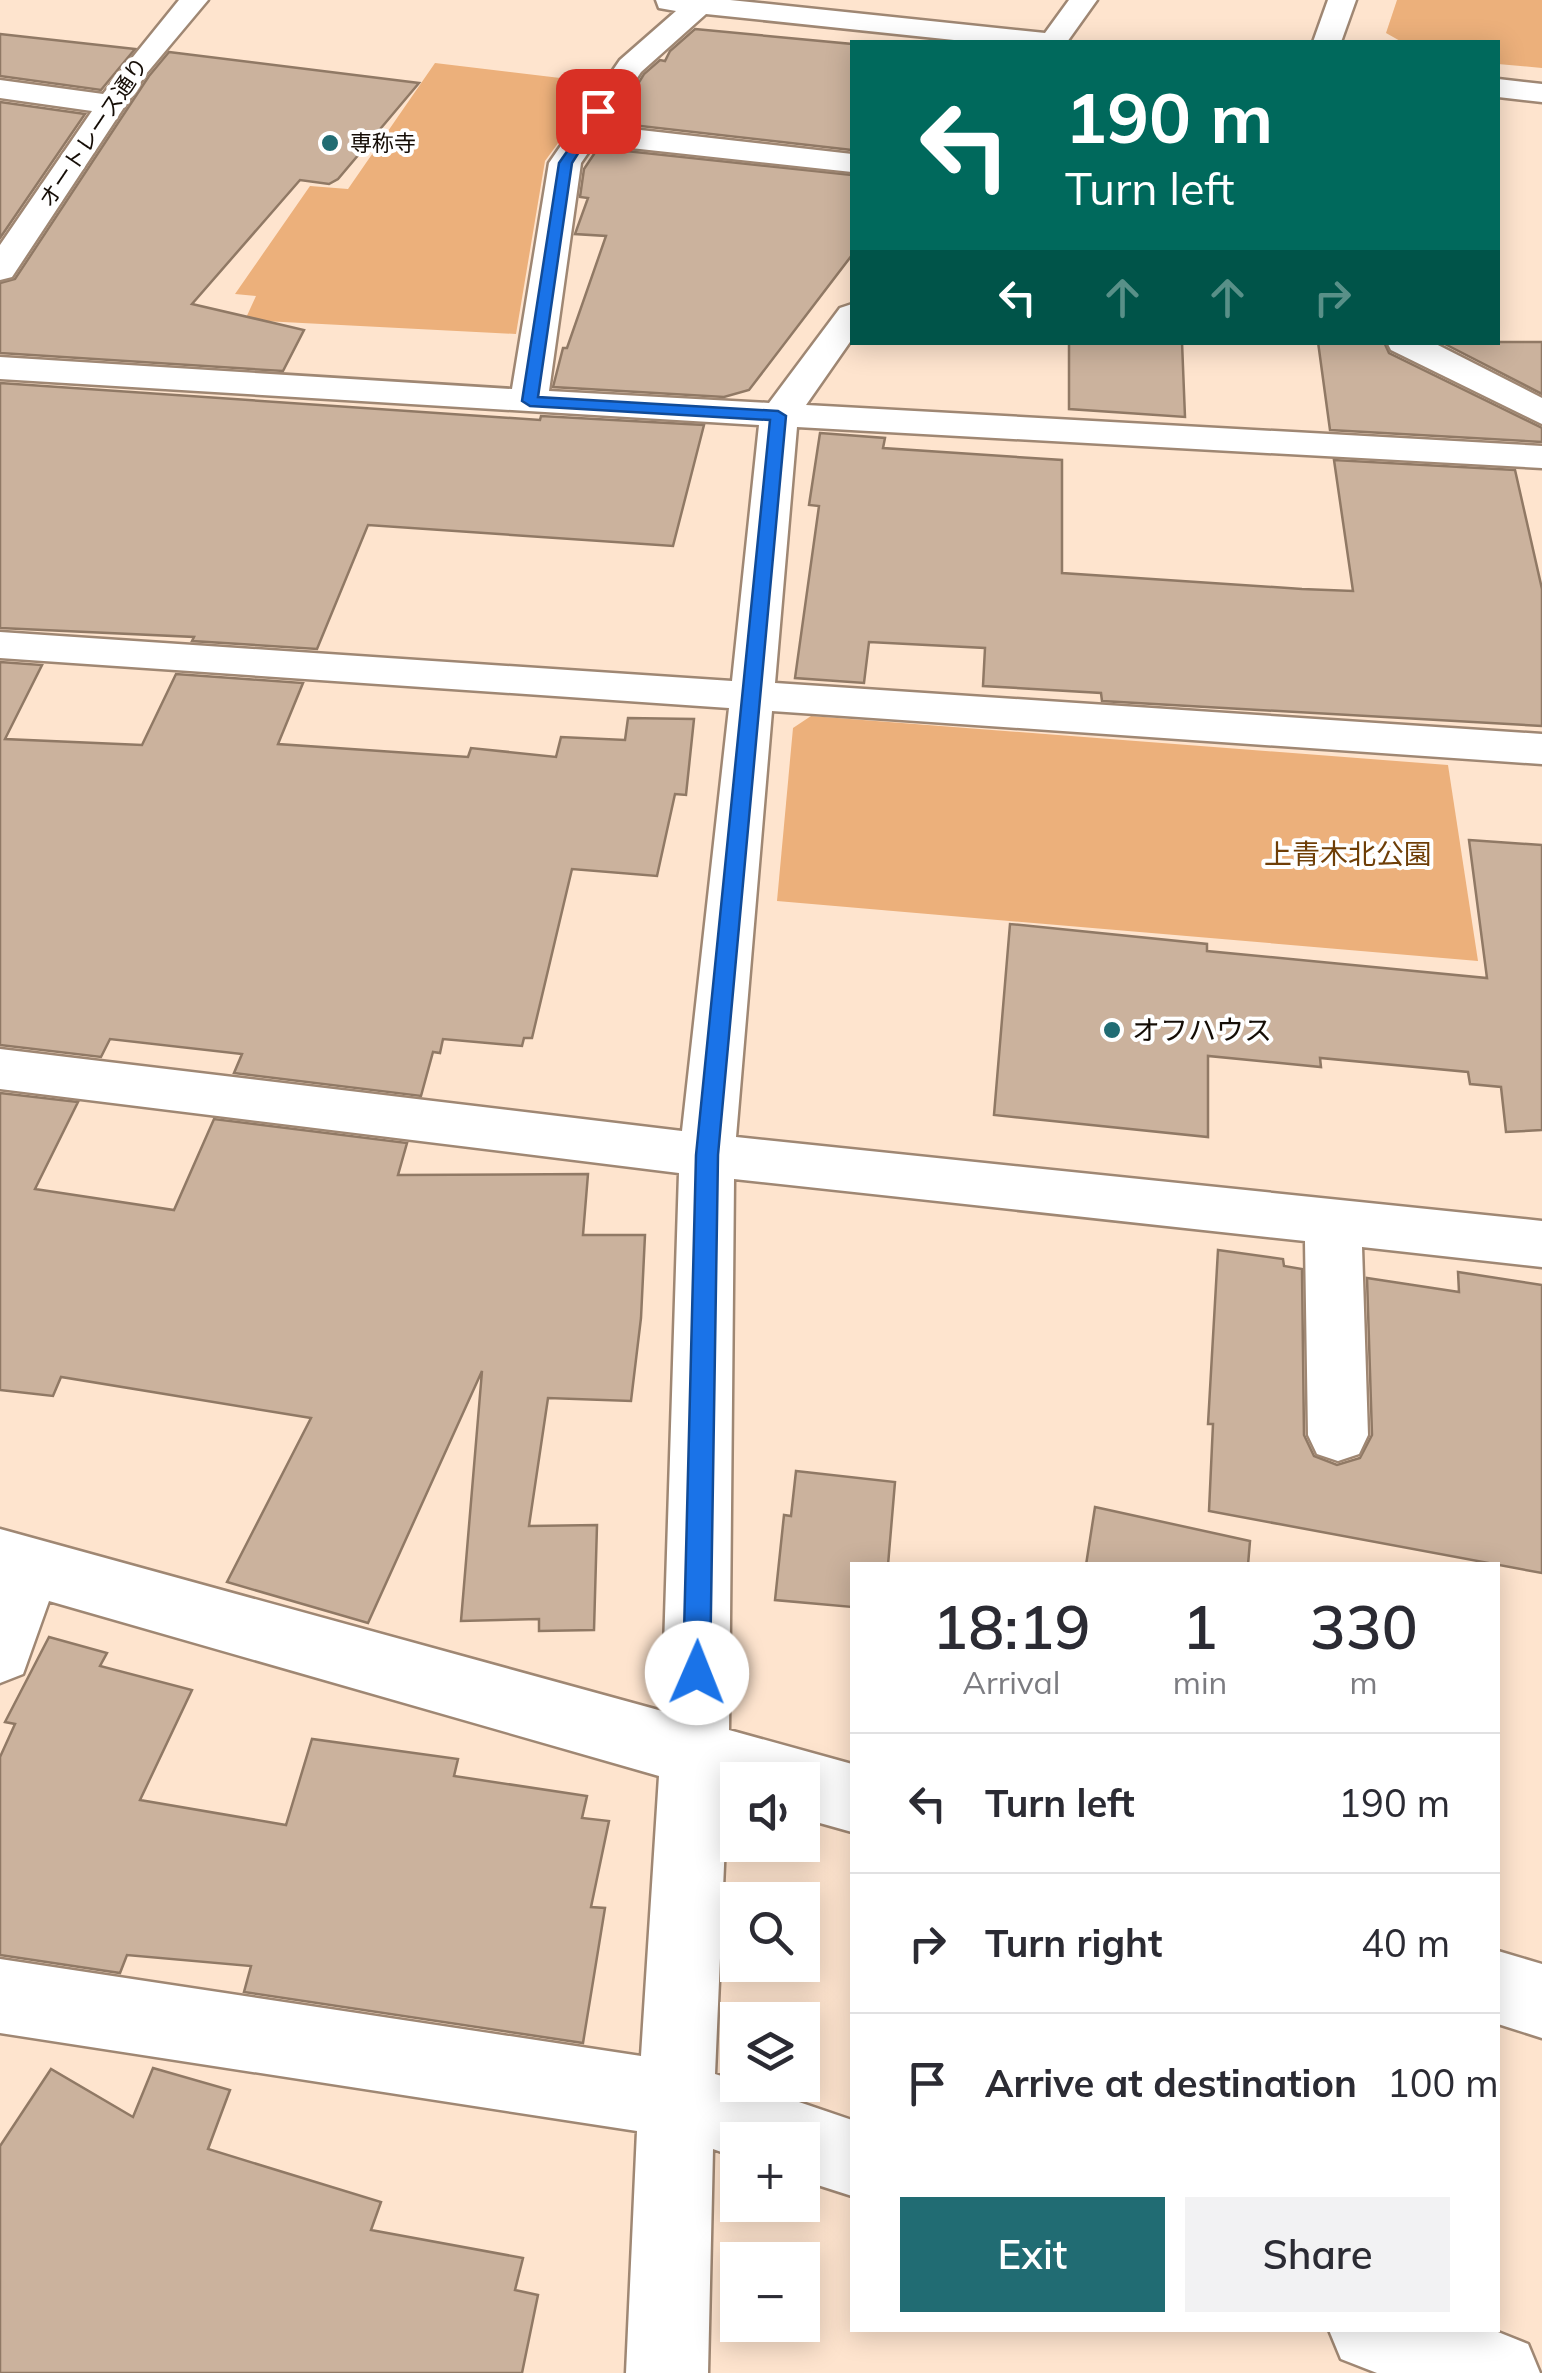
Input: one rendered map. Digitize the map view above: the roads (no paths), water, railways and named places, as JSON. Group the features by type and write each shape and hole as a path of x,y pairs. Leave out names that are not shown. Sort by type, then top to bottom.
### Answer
{"street":[{"name":"オートレース通り","path":"0,270 153,44 194,0"},
{"path":"656,0 1033,40"},
{"path":"1052,40 1082,0"},
{"path":"1328,40 1342,0"},
{"path":"530,401 565,163 630,66 702,3"},
{"path":"1500,88 1542,93"},
{"path":"0,89 110,104"},
{"path":"582,133 850,163"},
{"path":"667,2373 676,2098 695,1752 707,1155 778,416 850,318"},
{"path":"1410,345 1542,413"},
{"path":"0,368 1542,458"},
{"path":"0,645 1542,749"},
{"path":"0,1069 707,1155 1542,1244"},
{"path":"1333,1220 1338,1435"},
{"path":"0,1652 14,1561 729,1762"},
{"path":"820,1789 850,1797"},
{"path":"1500,1989 1542,2001"},
{"path":"0,1996 676,2098 747,2122"},
{"path":"820,2147 850,2157"},
{"path":"1376,2332 1499,2373"}],"place":[{"name":"専称寺","path":"330,143"},
{"name":"オフハウス","path":"1112,1030"}],"park label":[{"name":"上青木北公園","path":"1348,854"}]}
